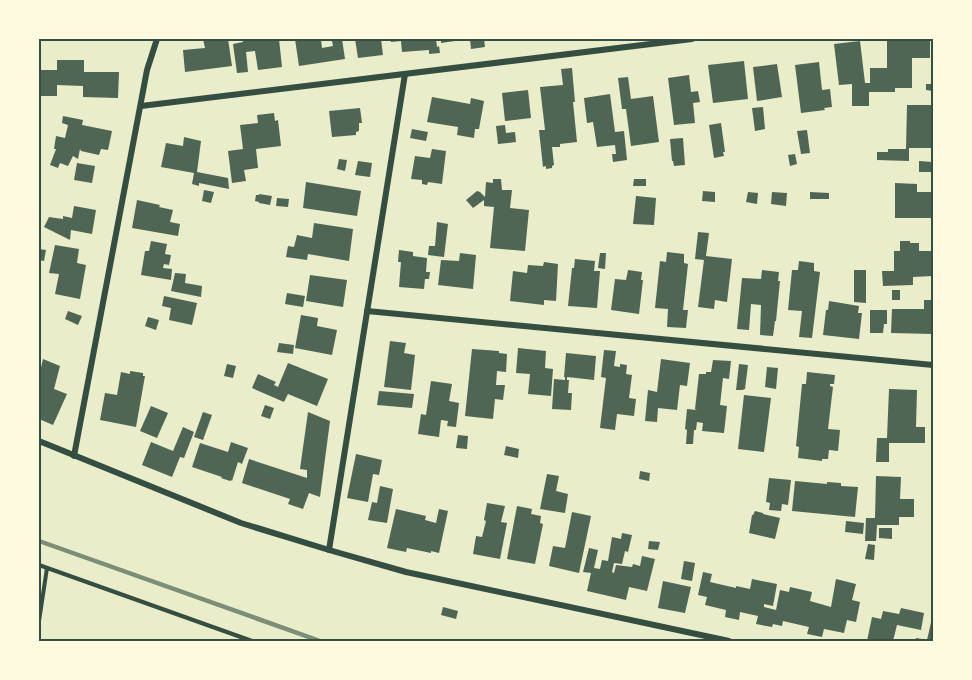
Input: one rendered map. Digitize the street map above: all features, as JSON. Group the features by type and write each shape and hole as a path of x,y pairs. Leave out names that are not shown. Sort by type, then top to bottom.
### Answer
{"street":[{"path":"74,456 147,70 157,39"},
{"path":"141,106 692,39"},
{"path":"329,550 405,74"},
{"path":"367,310 933,365"},
{"path":"39,441 241,523 329,550 406,572 729,641"}],"path":[{"path":"39,565 252,641"},
{"path":"39,621 47,568"}],"building":[{"path":"203,39 228,39 232,66 185,72 183,50 205,48"},
{"path":"243,39 279,39 282,67 258,70 255,51 246,52 248,72 237,73 233,44 243,42"},
{"path":"295,39 321,39 322,48 333,46 332,41 342,39 345,59 299,66"},
{"path":"355,39 381,39 383,55 358,58"},
{"path":"391,39 436,39 440,53 429,54 429,50 402,52 401,41 391,42"},
{"path":"441,39 454,39 455,41 441,43"},
{"path":"470,39 484,39 485,47 471,49"},
{"path":"887,39 930,39 930,58 912,58 912,88 895,88 895,92 869,92 869,106 852,106 852,84 839,85 834,44 860,41 865,83 870,83 870,68 887,68"},
{"path":"57,60 84,60 84,72 119,72 118,98 83,97 83,86 57,85 57,96 39,96 39,70 57,70"},
{"path":"744,61 748,99 713,103 708,65"},
{"path":"819,62 822,90 830,89 832,107 801,113 795,65"},
{"path":"777,64 782,97 757,101 753,67"},
{"path":"572,68 577,142 552,147 554,165 546,169 546,166 543,167 539,130 545,130 540,87 563,85 561,69"},
{"path":"689,75 691,92 698,91 700,102 693,103 695,123 674,125 668,78"},
{"path":"628,77 631,99 653,96 659,142 631,146 626,109 622,109 618,78"},
{"path":"926,84 933,84 933,91 926,90"},
{"path":"528,90 531,118 505,121 502,93"},
{"path":"610,94 615,132 624,131 627,160 613,162 612,154 616,154 615,145 597,147 593,122 587,123 584,98"},
{"path":"432,97 470,104 471,98 484,101 479,129 475,129 474,138 457,135 458,127 427,122"},
{"path":"907,105 933,105 933,148 909,148 909,161 877,160 877,152 888,152 888,149 906,149"},
{"path":"763,107 765,129 755,131 752,108"},
{"path":"360,108 362,123 359,123 359,131 356,135 332,137 329,111"},
{"path":"274,113 275,121 278,120 281,146 256,149 258,168 244,170 246,181 232,183 228,151 243,149 240,125 258,123 257,115"},
{"path":"63,116 83,120 82,125 112,131 108,150 101,149 99,155 80,149 78,159 73,156 68,166 60,163 58,168 50,165 56,149 54,149 56,136 65,138 68,125 62,123"},
{"path":"721,123 725,152 723,152 724,156 714,158 709,125"},
{"path":"505,125 506,133 515,132 516,142 498,144 496,126"},
{"path":"412,129 428,132 426,141 410,138"},
{"path":"807,130 810,153 801,154 797,131"},
{"path":"184,137 201,141 197,172 228,178 229,189 199,183 199,186 192,184 194,173 161,167 166,143 183,146"},
{"path":"683,138 685,165 674,166 670,139"},
{"path":"432,149 446,151 442,184 428,182 427,185 422,184 422,180 411,179 415,156 430,158"},
{"path":"795,154 797,164 790,166 788,155"},
{"path":"339,159 347,160 345,171 337,169"},
{"path":"358,161 372,163 370,177 355,175"},
{"path":"919,161 933,162 933,172 919,172"},
{"path":"77,163 95,166 92,183 74,180"},
{"path":"493,179 501,179 502,190 512,190 510,208 529,210 525,251 490,248 494,207 484,206 484,200 473,208 466,200 477,191 485,197 486,182 493,183"},
{"path":"634,179 646,179 646,186 633,186"},
{"path":"306,182 361,191 357,216 303,208"},
{"path":"895,183 917,184 917,192 933,192 933,218 895,218"},
{"path":"204,190 214,192 211,203 202,201"},
{"path":"703,191 715,192 715,202 702,201"},
{"path":"748,192 758,193 757,204 746,202"},
{"path":"772,192 787,193 786,206 771,204"},
{"path":"810,192 829,193 829,199 810,199"},
{"path":"256,195 272,196 270,205 255,201"},
{"path":"636,196 656,198 654,225 633,224"},
{"path":"277,198 289,199 288,207 276,206"},
{"path":"137,200 173,210 170,222 180,224 178,236 132,228"},
{"path":"74,206 96,210 92,234 71,230 70,240 44,227 49,217 72,218"},
{"path":"437,222 448,224 444,257 428,255 429,246 435,246"},
{"path":"314,223 353,229 349,261 308,254 307,260 286,257 288,246 294,247 297,235 312,238"},
{"path":"698,232 709,233 706,256 732,259 727,302 715,300 714,309 698,307 704,260 695,259"},
{"path":"151,241 167,244 165,254 171,255 169,265 164,264 163,268 172,269 171,280 141,275 145,251 149,251"},
{"path":"900,241 919,243 919,251 933,251 933,276 913,277 913,285 883,286 882,271 894,271 894,251 900,251"},
{"path":"55,245 79,249 77,263 86,265 80,299 55,294 59,274 49,273"},
{"path":"39,249 46,250 44,261 39,260"},
{"path":"399,250 413,252 413,256 427,258 426,272 430,272 429,279 425,279 424,289 399,287 401,262 398,262"},
{"path":"667,252 684,254 684,263 688,264 683,310 688,310 686,328 667,327 668,309 655,308 660,261 666,262"},
{"path":"460,253 476,255 473,289 438,285 441,260 459,261"},
{"path":"600,253 606,253 605,269 598,268"},
{"path":"575,259 595,261 594,271 600,271 597,308 568,306"},
{"path":"799,261 814,263 814,271 820,272 812,338 799,337 802,311 788,310 792,270 798,270"},
{"path":"544,262 558,264 556,301 544,300 544,305 510,301 513,271 527,273 528,265 543,266"},
{"path":"628,270 642,272 639,314 611,310 615,279 626,280"},
{"path":"762,270 779,272 778,281 780,281 773,336 760,335 761,305 751,304 749,330 737,329 742,278 761,279"},
{"path":"854,270 866,270 866,303 854,302"},
{"path":"175,273 186,274 185,283 202,286 201,297 171,291"},
{"path":"310,275 347,280 343,307 306,301"},
{"path":"892,290 900,290 900,300 892,300"},
{"path":"287,293 305,296 303,307 285,304"},
{"path":"164,296 197,303 192,325 169,320 171,308 162,306"},
{"path":"924,300 933,300 933,334 891,333 892,309 924,309"},
{"path":"829,301 859,306 858,313 862,313 859,339 823,335"},
{"path":"870,310 887,310 887,324 884,324 883,333 870,333"},
{"path":"68,311 82,316 78,325 65,319"},
{"path":"301,315 318,318 317,326 337,330 332,355 295,348"},
{"path":"148,317 159,320 156,330 145,326"},
{"path":"390,341 406,343 404,353 415,355 411,390 384,387"},
{"path":"279,343 294,345 293,354 277,352"},
{"path":"518,348 546,351 545,368 553,369 551,396 528,394 530,374 516,373"},
{"path":"472,349 499,351 499,353 507,354 506,372 497,371 496,385 505,385 503,400 495,399 493,419 465,416"},
{"path":"604,350 616,351 614,366 627,365 626,374 632,375 629,398 636,399 634,416 617,414 615,430 600,428 606,378 601,377"},
{"path":"566,353 596,356 594,380 567,377 569,380 568,393 572,393 571,410 552,409 554,379 565,380"},
{"path":"43,359 60,366 54,389 67,394 53,425 39,419 39,376"},
{"path":"661,359 690,363 687,386 680,385 677,410 658,408 657,422 645,421 648,390 657,392"},
{"path":"713,360 731,361 729,379 723,378 720,405 727,406 724,433 702,431 703,423 697,422 693,444 686,444 687,409 697,410 695,409 699,374 711,372"},
{"path":"288,363 328,379 317,406 288,394 284,402 252,388 258,374 276,382 274,385 278,387"},
{"path":"227,364 236,366 233,378 224,376"},
{"path":"739,364 748,365 745,389 736,390"},
{"path":"767,367 778,368 776,389 765,387"},
{"path":"130,371 143,373 145,376 136,427 100,420 105,393 117,395 121,372 130,374"},
{"path":"807,372 835,375 834,384 830,384 833,387 828,429 840,430 838,451 829,450 828,459 822,459 822,461 798,458 799,447 796,446 802,384 806,384"},
{"path":"431,381 452,384 449,401 459,403 456,427 447,426 448,421 441,420 439,437 418,434 421,414 426,415"},
{"path":"889,389 917,390 916,427 925,427 925,443 889,443 889,462 876,462 877,438 887,438"},
{"path":"379,391 414,394 412,408 377,405"},
{"path":"744,395 771,398 764,452 738,449"},
{"path":"265,405 274,408 270,419 261,416"},
{"path":"151,406 168,413 157,438 140,431"},
{"path":"203,412 212,415 203,440 194,437"},
{"path":"308,412 330,421 320,497 309,493 303,509 288,504 290,499 242,483 249,459 307,478 307,470 300,469"},
{"path":"183,427 194,432 184,458 180,457 172,477 142,465 151,442 173,451"},
{"path":"458,435 468,436 467,449 456,448"},
{"path":"231,442 248,448 242,464 238,462 232,481 192,467 200,443 228,452"},
{"path":"506,446 519,449 518,458 504,455"},
{"path":"356,454 382,460 379,475 373,474 368,502 347,498"},
{"path":"640,471 650,473 649,481 639,479"},
{"path":"547,474 559,476 556,491 568,494 565,513 540,509"},
{"path":"876,476 901,477 900,499 914,499 914,517 899,517 899,525 877,525 876,541 865,541 866,518 875,518"},
{"path":"769,478 791,480 788,505 782,504 781,511 769,510 770,503 766,502"},
{"path":"795,481 841,483 841,486 858,487 855,517 792,511"},
{"path":"380,486 393,489 387,523 368,520 372,502 377,503"},
{"path":"487,503 505,506 501,522 507,523 500,559 473,554 476,536 482,537"},
{"path":"517,506 532,509 531,514 541,516 540,523 543,524 535,564 507,559"},
{"path":"396,509 426,516 425,520 436,523 439,509 448,511 439,553 407,548 406,552 387,548"},
{"path":"755,511 780,518 775,539 749,533 752,515"},
{"path":"572,512 591,516 579,573 549,566 553,546 565,548"},
{"path":"846,521 864,523 863,534 845,532"},
{"path":"879,528 892,528 892,539 879,538"},
{"path":"622,533 632,535 628,552 625,551 622,564 614,563 612,572 614,573 616,565 640,566 642,556 655,559 647,591 629,587 626,600 587,591 591,573 583,572 589,548 598,550 594,568 600,569 602,560 608,561 612,537 621,539"},
{"path":"649,541 660,542 658,550 648,549"},
{"path":"868,544 875,545 874,560 865,559"},
{"path":"684,561 695,563 692,581 681,579"},
{"path":"703,572 712,574 710,582 736,588 736,586 750,589 752,579 777,584 773,606 764,604 764,607 776,610 780,590 789,592 790,587 812,592 810,601 831,607 836,579 856,584 852,600 860,602 856,622 847,620 844,633 824,629 822,637 807,634 809,627 783,621 782,626 756,624 758,616 740,612 739,620 725,617 726,610 705,605 707,597 698,595"},
{"path":"663,581 691,587 685,613 658,608"},
{"path":"443,607 458,611 456,619 441,615"},
{"path":"901,608 924,613 921,630 897,625 893,641 867,641 872,617 881,619 883,611 899,614"},
{"path":"932,618 933,641 915,641 916,638 927,640"}],"railway":[{"path":"39,541 320,641"}]}
